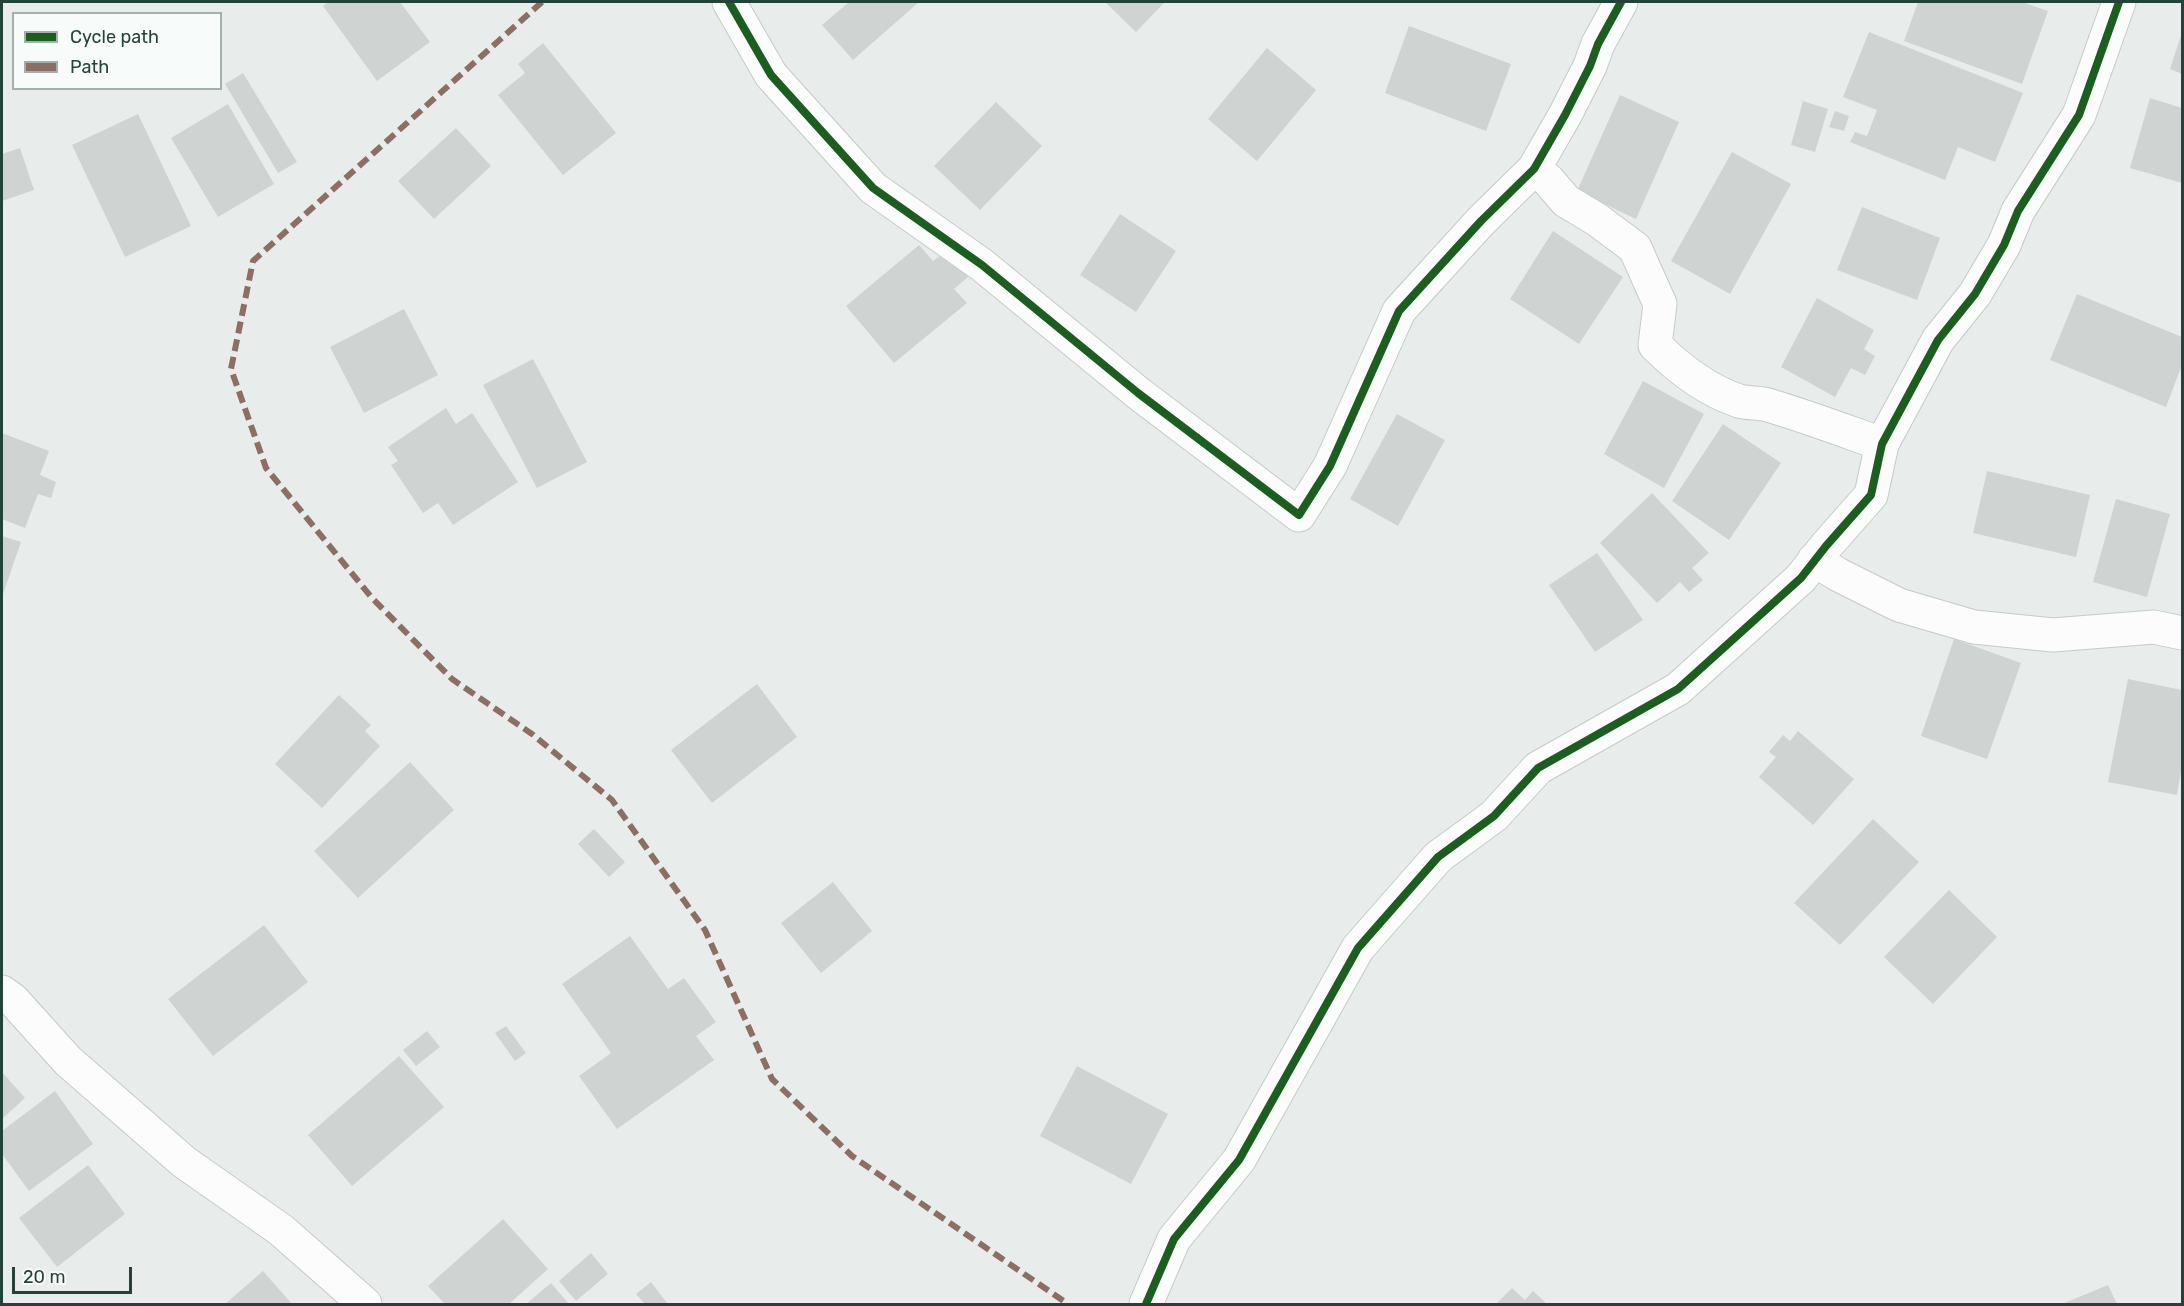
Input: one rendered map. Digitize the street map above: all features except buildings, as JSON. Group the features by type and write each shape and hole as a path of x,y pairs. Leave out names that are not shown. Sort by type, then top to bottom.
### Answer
{"street":[{"path":"729,2 771,75 873,188 982,265 1138,393 1299,515 1330,466 1399,311 1481,220 1534,169 1565,115 1590,66 1598,44 1621,2"},
{"path":"1146,1305 1173,1239 1239,1160 1358,948 1438,857 1494,816 1538,768 1678,689 1801,578 1871,495 1882,444 1938,340 1975,294 2004,245 2018,211 2079,115 2119,2"},
{"path":"1534,169 1548,180 1566,201 1596,219 1635,248 1660,304 1654,345 1673,363 1697,381 1742,402 1768,404 1882,444"},
{"path":"1814,560 1899,605 1974,627 2054,634 2154,627 2182,633"},
{"path":"2,992 13,1000 68,1061 184,1162 281,1230 365,1305"}],"marked path":[{"path":"542,2 253,261 231,369 266,468 372,598 452,679 532,734 612,800 705,930 772,1079 852,1156 1068,1304"}],"cycle path":[{"path":"729,2 771,75 873,188 982,265 1138,393 1299,515 1330,466 1399,311 1481,221 1534,169 1565,115 1590,66 1598,44 1621,2"},
{"path":"1146,1304 1174,1239 1239,1160 1358,948 1438,857 1494,816 1538,768 1678,689 1801,578 1871,495 1882,444 1938,340 1975,294 2004,245 2018,211 2079,115 2119,2"}]}
